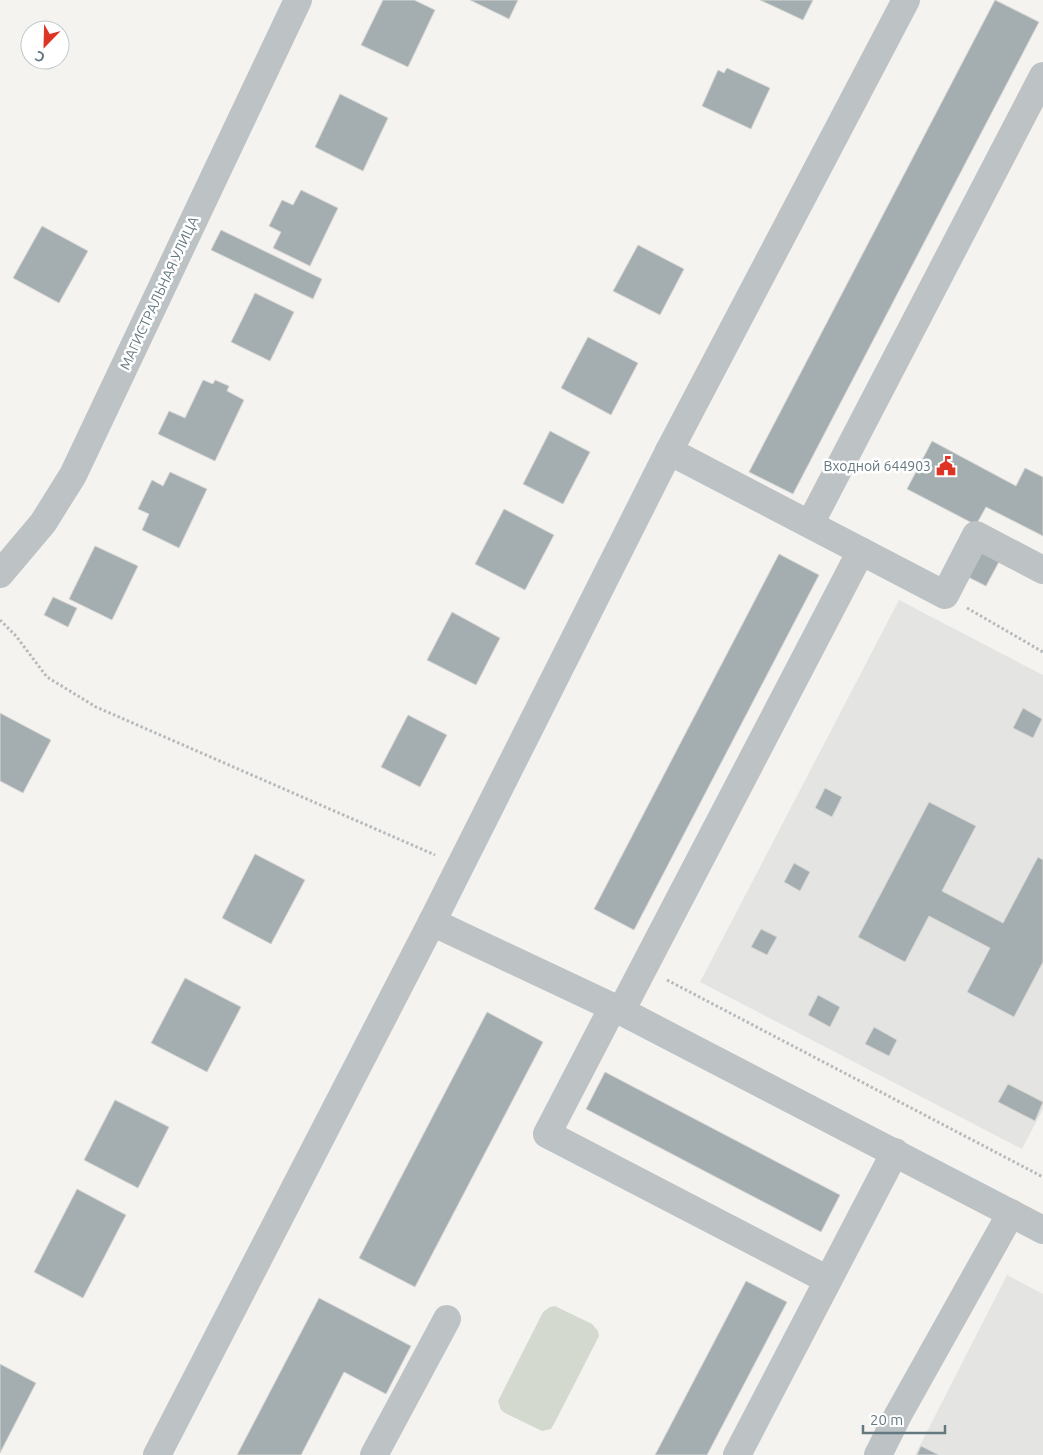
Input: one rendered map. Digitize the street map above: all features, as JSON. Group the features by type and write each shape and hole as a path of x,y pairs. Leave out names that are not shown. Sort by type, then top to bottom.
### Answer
{"street":[{"name":"МАГИСТРАЛЬНАЯ УЛИЦА","path":"0,574 43,523 73,475 298,0"},
{"path":"157,1455 432,922 669,450 906,0"},
{"path":"810,524 1043,76"},
{"path":"669,450 945,595 976,536 1043,570"},
{"path":"828,1280 547,1134 617,1009 643,968 861,550"},
{"path":"432,922 617,1009 1011,1213 1041,1222"},
{"path":"737,1455 895,1152"},
{"path":"878,1455 898,1414 1011,1213"},
{"path":"374,1455 447,1319"}],"path":[{"path":"945,595 1043,652"},
{"path":"0,620 16,636 48,677 96,707 459,866"},
{"path":"643,968 1043,1177"}],"shaded area":[{"path":"899,600 1043,675 1043,1109 1022,1149 700,982"},
{"path":"1007,1275 1043,1294 1043,1455 915,1455"},
{"path":"555,1306 592,1324 598,1331 599,1336 551,1429 542,1431 505,1413 501,1410 498,1401 543,1312"}],"building":[{"path":"383,0 414,0 435,10 408,67 361,45"},
{"path":"470,0 518,0 509,19"},
{"path":"760,0 813,0 803,20"},
{"path":"995,0 1039,22 793,494 749,472"},
{"path":"727,68 770,88 751,129 702,106 718,70 724,73"},
{"path":"340,94 388,118 363,171 315,147"},
{"path":"301,190 338,208 310,266 273,248 281,232 269,226 282,200 293,205"},
{"path":"42,226 88,251 59,303 13,278"},
{"path":"221,230 322,279 313,299 211,250"},
{"path":"638,245 684,269 660,315 613,291"},
{"path":"255,293 294,312 270,361 231,342"},
{"path":"588,337 638,363 611,415 561,388"},
{"path":"203,380 213,384 215,380 229,386 227,391 244,400 215,461 158,434 169,411 185,418"},
{"path":"550,431 590,452 563,504 523,484"},
{"path":"932,441 1016,486 1025,468 1043,477 1043,536 986,507 976,525 907,489"},
{"path":"170,472 207,489 179,548 142,530 149,514 138,509 152,480 163,486"},
{"path":"504,509 554,535 525,590 475,564"},
{"path":"95,546 138,566 112,620 69,599"},
{"path":"979,546 1001,558 986,586 964,575"},
{"path":"779,554 819,575 634,930 594,909"},
{"path":"53,597 77,608 68,627 44,615"},
{"path":"452,612 500,638 476,685 427,660"},
{"path":"1023,708 1042,719 1033,738 1013,728"},
{"path":"0,713 51,740 23,793 0,781"},
{"path":"408,715 447,735 420,787 381,767"},
{"path":"825,788 842,797 832,817 815,808"},
{"path":"929,802 976,826 942,891 1003,923 1038,857 1043,860 1043,962 1014,1017 967,992 990,948 929,916 905,962 858,937"},
{"path":"255,854 305,880 271,944 222,918"},
{"path":"794,863 810,872 800,891 784,882"},
{"path":"761,929 777,937 767,955 751,947"},
{"path":"185,978 241,1007 207,1072 151,1043"},
{"path":"818,995 840,1007 830,1027 808,1015"},
{"path":"487,1012 543,1042 415,1287 359,1258"},
{"path":"874,1027 897,1040 889,1056 865,1044"},
{"path":"605,1072 840,1195 821,1232 586,1109"},
{"path":"1008,1084 1043,1102 1035,1121 998,1102"},
{"path":"115,1100 169,1127 138,1188 84,1160"},
{"path":"77,1189 126,1215 83,1298 34,1272"},
{"path":"746,1281 787,1302 707,1455 655,1455"},
{"path":"319,1298 411,1346 386,1394 344,1372 301,1455 237,1455"},
{"path":"0,1364 36,1383 0,1453"},
{"path":"921,1446 939,1455 917,1455"}],"place":[{"name":"Входной 644903","path":"946,466"}]}
